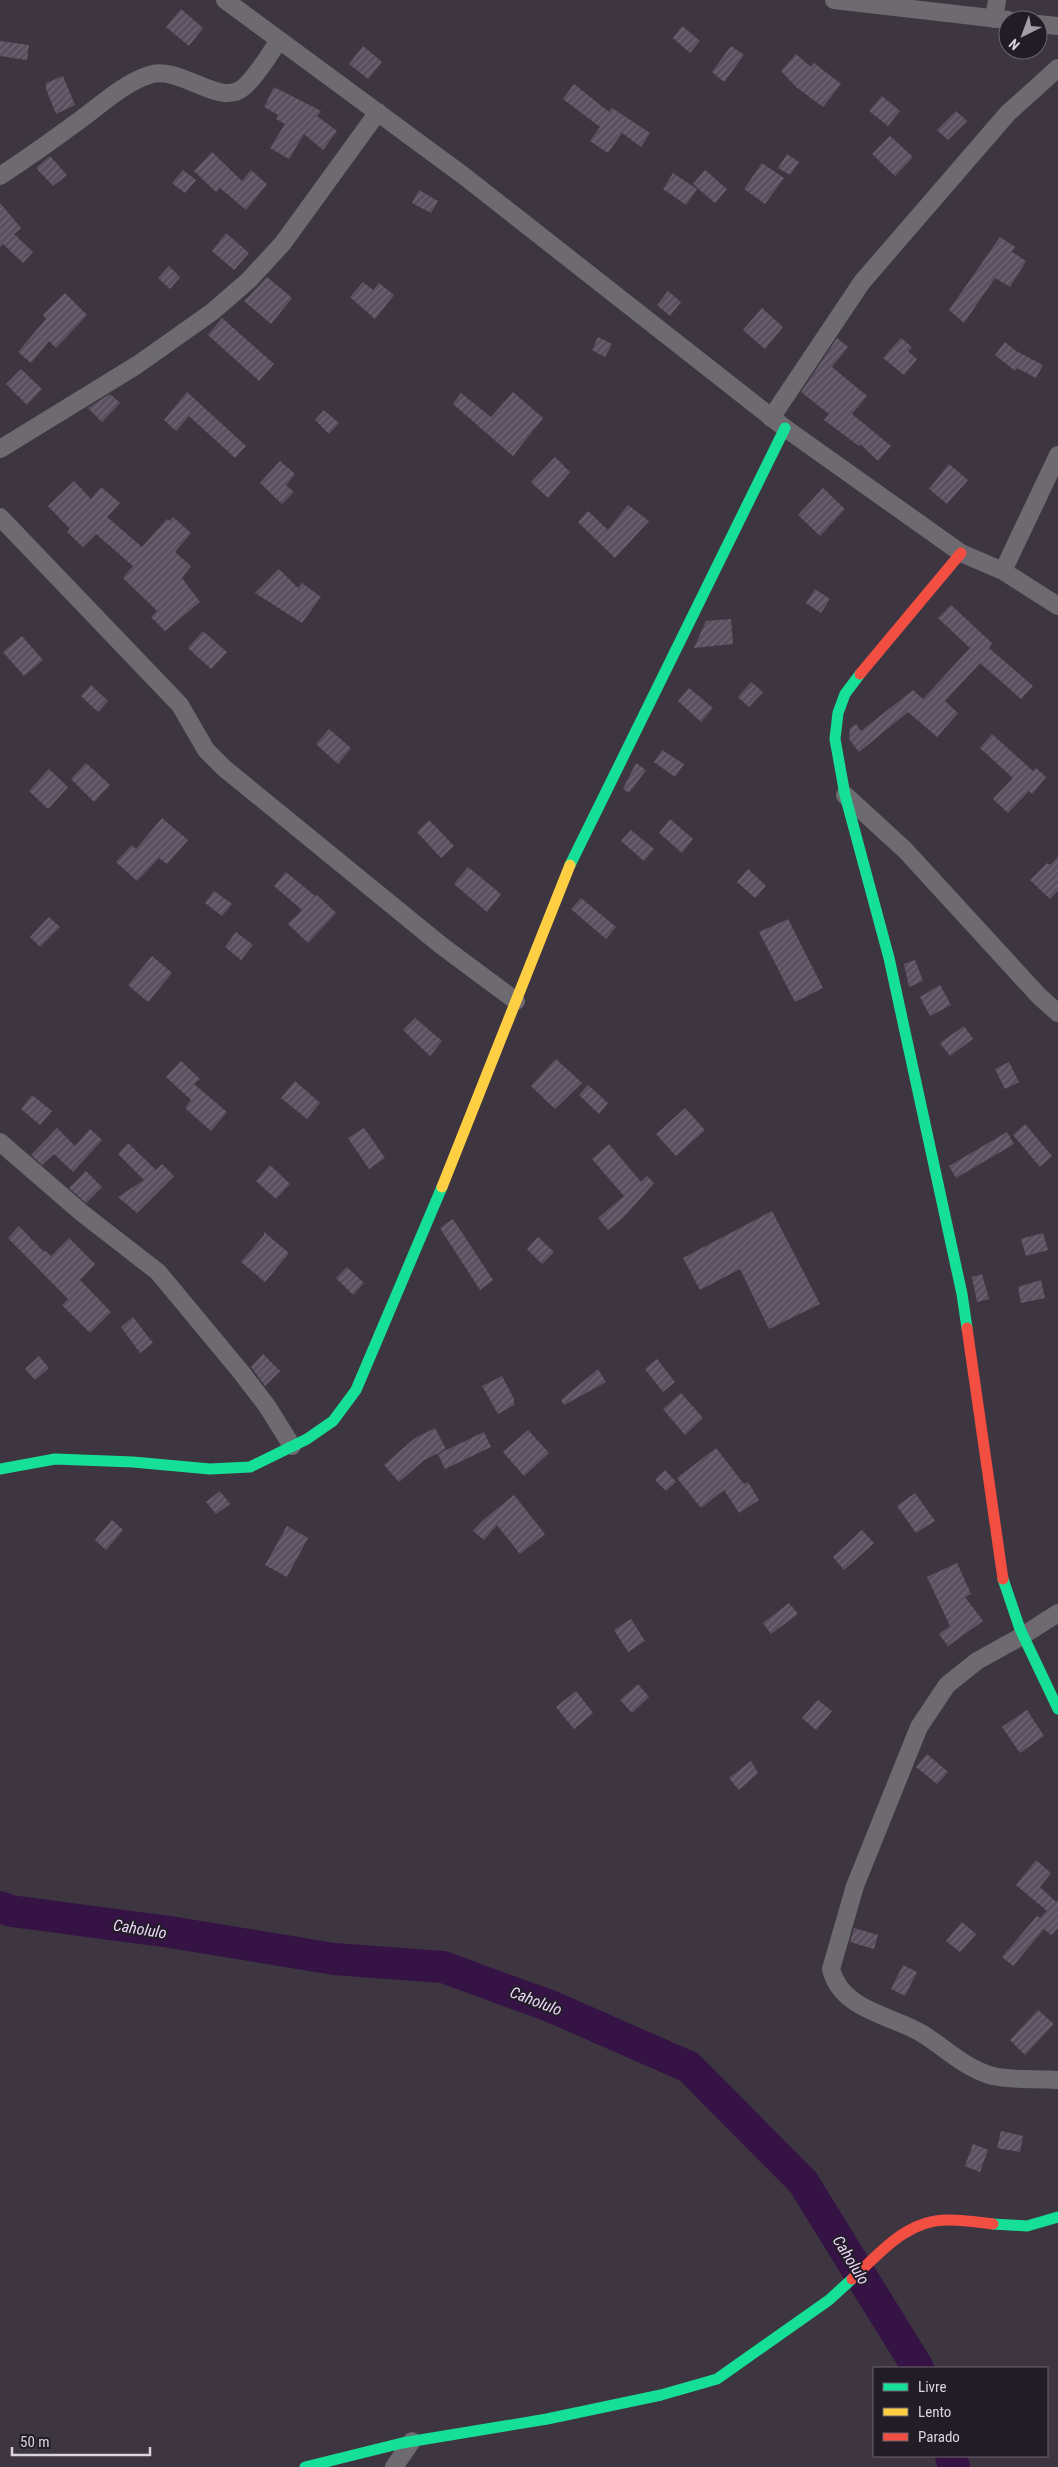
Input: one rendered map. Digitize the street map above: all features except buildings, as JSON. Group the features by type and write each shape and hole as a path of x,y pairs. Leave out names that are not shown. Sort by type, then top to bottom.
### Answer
{"street":[{"path":"225,0 464,176 778,423 961,553 1003,571 1058,606"},
{"path":"834,0 998,19"},
{"path":"0,176 119,91 149,75 170,74 193,81 223,94 233,94 245,87 279,40"},
{"path":"0,1469 55,1459 133,1462 210,1469 250,1467 307,1439 333,1421 356,1390 464,1135 568,870 778,423 862,282 1008,114 1058,68"},
{"path":"0,449 136,365 212,312 249,280 283,243 378,112"},
{"path":"1003,571 1058,454"},
{"path":"0,517 180,705 206,750 224,768 442,946 516,1002"},
{"path":"961,553 845,694 838,713 835,739 845,795 889,958 962,1294 1003,1579 1013,1615 1058,1709"},
{"path":"845,795 905,850 1039,996 1058,1013"},
{"path":"0,1142 82,1212 158,1272 201,1321 256,1392 292,1446"},
{"path":"1058,1613 977,1661 947,1685 919,1728 855,1886 831,1969 839,1988 870,2012 918,2031 968,2067 1010,2079 1058,2080"},
{"path":"305,2467 412,2441 661,2396 717,2379 754,2355 829,2300 902,2233 915,2226 945,2220 1027,2226 1058,2217"},
{"path":"394,2467 412,2441"}],"waterway":[{"name":"Caholulo","path":"0,1907 11,1911 170,1932 334,1959 443,1967 550,2006 689,2067 803,2182 917,2367"},
{"name":"Caholulo","path":"951,2457 954,2467"}],"traffic: fast":[{"path":"570,865 785,428"},
{"path":"860,674 845,694 838,713 835,739 845,795 889,958 962,1294 967,1328"},
{"path":"0,1469 55,1459 133,1462 210,1469 250,1467 307,1439 333,1421 356,1390 442,1187"},
{"path":"1003,1579 1020,1629 1058,1709"},
{"path":"993,2224 1027,2226 1058,2217"},
{"path":"305,2467 402,2443 547,2419 661,2395 717,2379 829,2300 852,2279"}],"traffic: slow":[{"path":"442,1187 570,865"}],"traffic: jam":[{"path":"860,674 961,553"},
{"path":"967,1328 1003,1579"},
{"path":"852,2279 894,2240 919,2226 947,2220 993,2224"}]}
